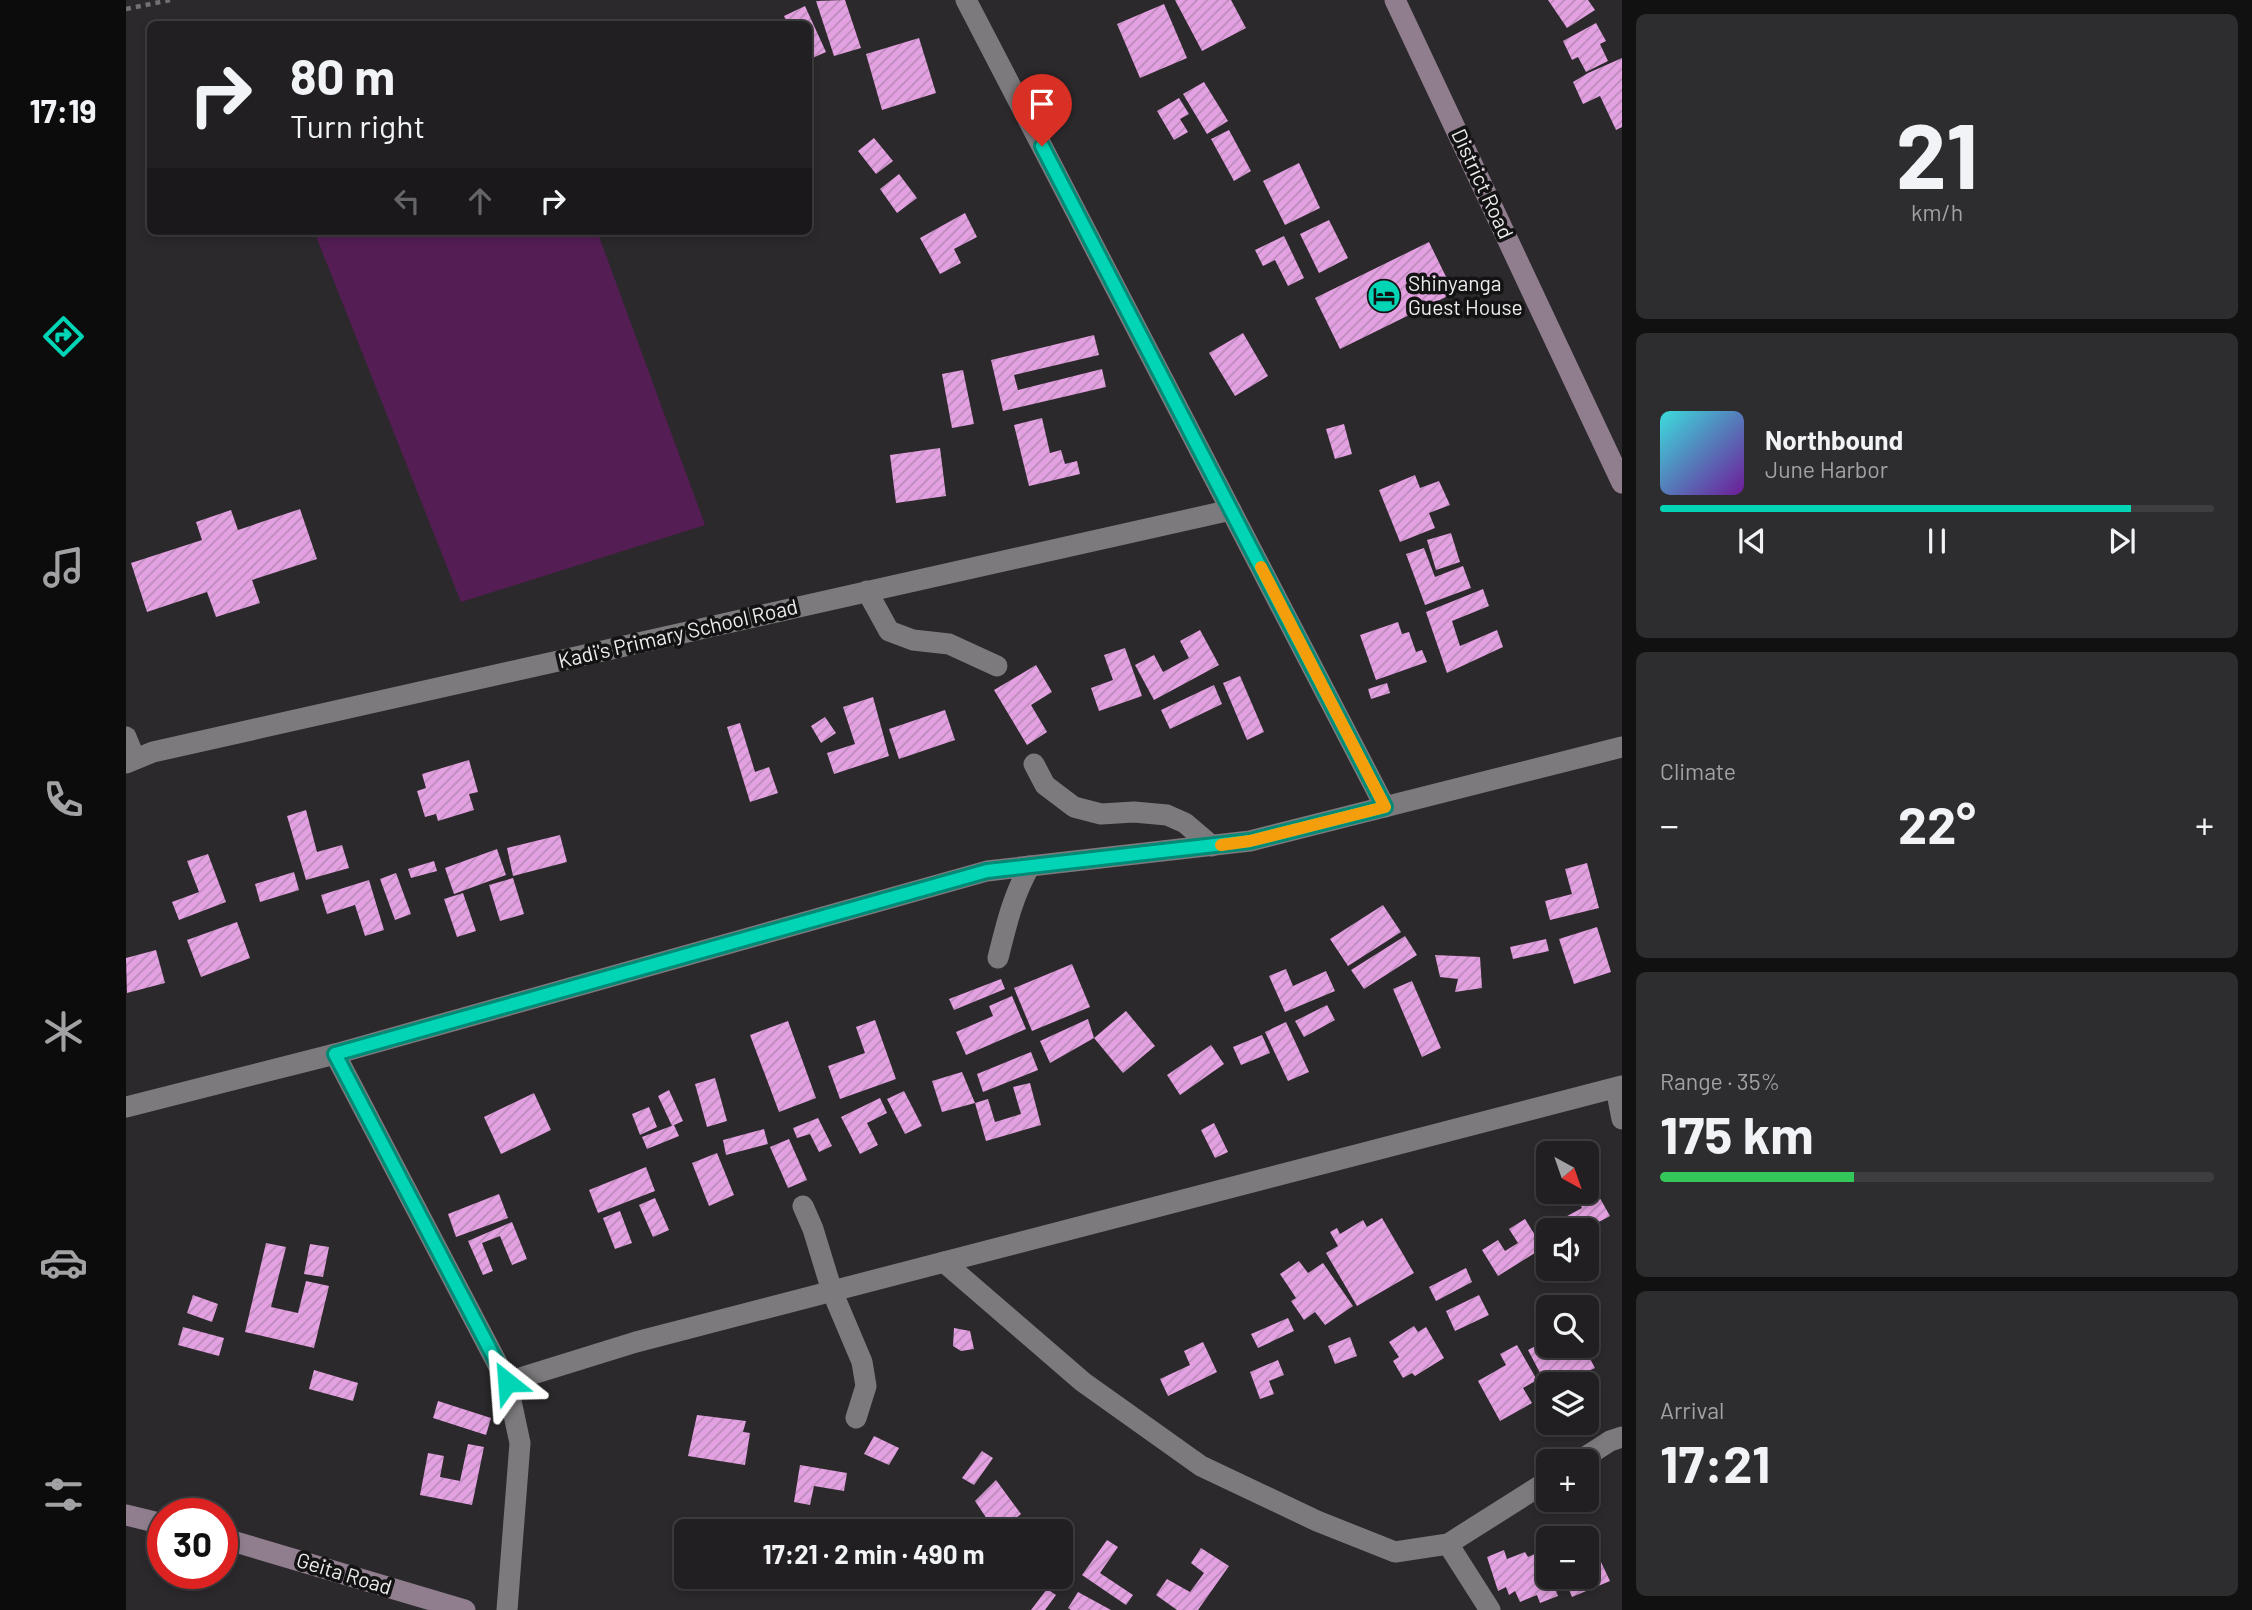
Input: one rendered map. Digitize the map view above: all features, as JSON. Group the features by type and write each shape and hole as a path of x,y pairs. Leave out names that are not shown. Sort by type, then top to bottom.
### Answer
{"street":[{"path":"966,0 1385,807"},
{"name":"District Road","path":"1395,0 1622,483"},
{"name":"Kadi's Primary School Road","path":"130,761 166,748 1231,510"},
{"path":"867,592 889,631 913,640 948,644 997,666"},
{"path":"126,737 130,761"},
{"path":"126,1107 335,1054 987,871 1250,841 1622,747"},
{"path":"1034,764 1045,785 1074,807 1101,814 1134,812 1167,815 1185,824 1212,846"},
{"path":"998,958 1008,917 1030,866"},
{"path":"335,1054 507,1382 520,1443 507,1610"},
{"path":"507,1382 636,1342 1619,1087 1622,1119"},
{"path":"803,1206 832,1291 862,1362 866,1386 856,1418"},
{"path":"944,1262 1083,1382 1201,1466 1317,1521 1395,1552 1448,1544 1536,1488"},
{"path":"1598,1449 1618,1436"},
{"path":"126,1515 147,1520"},
{"name":"Geita Road","path":"238,1543 465,1610"},
{"path":"1448,1544 1490,1610"}],"path":[{"path":"126,9 170,0"}],"shaded area":[{"path":"316,235 598,235 705,525 461,602"}],"building":[{"path":"845,0 861,48 834,56 816,1"},
{"path":"1175,0 1231,0 1246,28 1202,51"},
{"path":"1548,0 1588,0 1595,10 1567,28"},
{"path":"1164,4 1187,58 1140,78 1117,24"},
{"path":"805,6 812,21 786,21 784,16"},
{"path":"812,21 826,52 812,58"},
{"path":"1596,23 1606,41 1600,44 1608,61 1586,72 1578,57 1572,60 1563,41"},
{"path":"919,38 936,93 882,110 866,54"},
{"path":"1622,58 1622,127 1616,130 1600,96 1583,104 1573,82"},
{"path":"1204,82 1228,121 1207,134 1183,94"},
{"path":"1179,98 1189,114 1180,119 1188,132 1174,140 1157,111"},
{"path":"1229,130 1251,171 1234,181 1211,139"},
{"path":"874,138 893,161 876,174 858,151"},
{"path":"1299,163 1320,208 1285,225 1263,181"},
{"path":"899,174 917,198 897,213 880,189"},
{"path":"965,213 977,237 954,249 961,263 940,274 920,238"},
{"path":"1329,220 1348,258 1319,273 1300,234"},
{"path":"1284,236 1304,278 1288,286 1275,260 1263,266 1255,250"},
{"name":"Shinyanga Guest House","path":"1429,242 1454,293 1340,349 1315,298"},
{"path":"1243,333 1268,376 1235,396 1209,353"},
{"path":"1094,335 1099,355 1014,375 1018,390 1102,369 1106,387 1003,411 991,360"},
{"path":"963,370 974,424 952,428 942,374"},
{"path":"1042,418 1050,453 1061,450 1065,464 1077,461 1080,474 1029,486 1014,425"},
{"path":"1344,424 1352,454 1335,459 1326,429"},
{"path":"940,448 946,496 896,503 890,455"},
{"path":"1415,475 1420,488 1439,481 1450,505 1429,513 1435,528 1400,542 1379,490"},
{"path":"300,509 317,559 252,580 260,603 216,617 207,592 147,612 131,563 202,540 196,522 231,510 238,530"},
{"path":"1451,533 1460,562 1436,570 1427,540"},
{"path":"1424,548 1435,577 1463,566 1471,588 1425,605 1406,554"},
{"path":"1483,589 1489,606 1452,621 1460,646 1497,630 1503,647 1447,673 1426,612"},
{"path":"1398,622 1402,634 1409,632 1416,652 1422,650 1427,662 1376,680 1360,635"},
{"path":"1200,630 1219,665 1154,700 1135,665 1154,655 1163,672 1189,658 1180,641"},
{"path":"1125,648 1142,696 1099,711 1091,688 1113,680 1104,655"},
{"path":"1036,665 1052,692 1031,705 1047,732 1027,745 994,690"},
{"path":"1240,676 1264,732 1247,740 1223,683"},
{"path":"1387,683 1390,693 1371,699 1368,689"},
{"path":"1214,685 1222,704 1170,729 1161,710"},
{"path":"873,697 889,756 834,774 827,753 855,744 843,707"},
{"path":"945,710 955,740 899,759 889,729"},
{"path":"825,717 836,733 821,743 811,726"},
{"path":"740,723 755,772 769,767 778,793 750,802 727,727"},
{"path":"469,760 478,792 469,794 474,810 438,821 436,814 425,817 417,791 426,788 422,774"},
{"path":"306,810 317,852 342,845 349,868 306,880 287,816"},
{"path":"560,835 567,862 513,876 507,848"},
{"path":"497,849 506,875 454,894 445,868"},
{"path":"208,854 226,902 179,920 172,902 199,892 187,861"},
{"path":"434,861 437,871 411,878 408,869"},
{"path":"1587,863 1599,908 1550,920 1545,901 1572,894 1565,869"},
{"path":"294,872 299,890 260,902 255,884"},
{"path":"396,873 411,914 395,920 380,879"},
{"path":"513,878 524,914 500,921 489,885"},
{"path":"369,880 384,930 365,936 355,905 327,914 321,895"},
{"path":"463,893 476,931 457,937 444,899"},
{"path":"1383,905 1401,932 1348,966 1330,939"},
{"path":"237,922 250,958 201,977 187,940"},
{"path":"1597,927 1611,972 1574,984 1559,939"},
{"path":"1405,936 1417,955 1364,989 1351,970"},
{"path":"1546,939 1549,951 1513,959 1510,947"},
{"path":"156,950 165,983 127,993 126,958"},
{"path":"1435,955 1480,957 1482,988 1455,992 1458,979 1440,977"},
{"path":"1072,964 1090,1007 1032,1031 1014,988"},
{"path":"1286,969 1293,986 1326,971 1335,991 1285,1012 1269,976"},
{"path":"1001,979 1005,989 954,1010 949,999"},
{"path":"1412,981 1441,1048 1422,1057 1393,989"},
{"path":"1012,996 1026,1029 966,1055 956,1032 993,1016 989,1006"},
{"path":"1327,1005 1335,1020 1304,1037 1295,1021"},
{"path":"1126,1011 1155,1046 1123,1073 1094,1038"},
{"path":"1088,1019 1094,1038 1050,1063 1040,1041"},
{"path":"875,1020 896,1079 840,1099 828,1066 865,1053 856,1027"},
{"path":"788,1021 816,1098 779,1112 750,1035"},
{"path":"1286,1022 1309,1072 1288,1081 1265,1032"},
{"path":"1262,1035 1270,1053 1241,1065 1233,1047"},
{"path":"1211,1045 1224,1064 1180,1095 1167,1075"},
{"path":"1031,1052 1038,1070 983,1092 977,1074"},
{"path":"962,1072 975,1103 942,1112 932,1081"},
{"path":"715,1078 727,1121 707,1127 695,1084"},
{"path":"1030,1083 1041,1125 986,1141 975,1103 988,1099 995,1122 1021,1114 1013,1087"},
{"path":"669,1090 683,1121 672,1126 658,1096"},
{"path":"904,1091 922,1126 905,1134 887,1099"},
{"path":"534,1093 551,1130 501,1154 484,1117"},
{"path":"880,1098 887,1113 867,1123 878,1145 860,1154 841,1117"},
{"path":"649,1107 657,1127 640,1135 632,1114"},
{"path":"818,1118 832,1146 819,1152 810,1134 797,1138 793,1128"},
{"path":"1214,1123 1228,1152 1215,1158 1201,1130"},
{"path":"674,1125 679,1136 647,1149 642,1137"},
{"path":"764,1129 768,1144 726,1155 723,1140"},
{"path":"789,1139 807,1180 788,1188 770,1147"},
{"path":"717,1153 734,1195 709,1206 692,1163"},
{"path":"646,1167 655,1191 598,1213 589,1190"},
{"path":"499,1194 508,1218 456,1237 448,1214"},
{"path":"655,1198 669,1230 653,1237 639,1205"},
{"path":"1600,1198 1610,1216 1599,1222 1599,1218 1564,1218 1582,1208 1580,1204 1600,1204"},
{"path":"620,1211 632,1243 615,1249 603,1218"},
{"path":"1382,1218 1414,1273 1357,1306 1326,1253 1338,1246 1330,1232 1337,1228 1340,1234 1363,1220 1367,1227"},
{"path":"1525,1219 1536,1237 1536,1252 1498,1276 1482,1250 1498,1240 1505,1251 1518,1243 1509,1229"},
{"path":"512,1222 527,1259 512,1265 500,1236 482,1243 493,1271 483,1275 468,1241"},
{"path":"266,1243 286,1247 271,1307 298,1313 306,1281 329,1286 314,1348 245,1332"},
{"path":"310,1244 329,1247 323,1277 304,1274"},
{"path":"1299,1261 1308,1273 1323,1263 1353,1306 1325,1325 1315,1312 1304,1320 1291,1301 1296,1298 1280,1274"},
{"path":"1466,1268 1472,1282 1436,1301 1429,1287"},
{"path":"193,1295 218,1304 212,1322 187,1313"},
{"path":"1479,1295 1489,1315 1455,1331 1446,1311"},
{"path":"1288,1318 1294,1331 1258,1348 1251,1334"},
{"path":"1414,1326 1418,1332 1426,1327 1444,1358 1415,1376 1412,1373 1403,1378 1393,1361 1399,1357 1389,1342"},
{"path":"183,1327 224,1338 219,1356 178,1345"},
{"path":"954,1328 970,1331 974,1349 961,1351 953,1346"},
{"path":"1350,1337 1357,1356 1335,1364 1328,1346"},
{"path":"1203,1342 1217,1372 1168,1396 1160,1379 1190,1365 1184,1351"},
{"path":"1517,1345 1536,1381 1523,1388 1532,1403 1500,1421 1478,1381 1506,1365 1500,1354"},
{"path":"1536,1346 1536,1358 1590,1358 1595,1368 1586,1372 1540,1372 1528,1350"},
{"path":"1278,1360 1284,1375 1269,1381 1274,1394 1260,1399 1250,1372"},
{"path":"314,1370 358,1383 353,1401 309,1389"},
{"path":"438,1401 491,1418 486,1435 433,1418"},
{"path":"697,1415 746,1421 743,1432 750,1433 745,1465 688,1456"},
{"path":"874,1436 899,1448 889,1465 864,1454"},
{"path":"468,1444 484,1447 472,1505 420,1495 428,1453 444,1456 440,1477 460,1481"},
{"path":"982,1451 993,1458 974,1485 962,1478"},
{"path":"800,1465 847,1473 844,1491 814,1486 810,1505 794,1502"},
{"path":"996,1480 1021,1514 1015,1519 987,1519 975,1501"},
{"path":"1107,1540 1118,1547 1100,1573 1133,1595 1126,1605 1082,1575"},
{"path":"1201,1548 1229,1566 1198,1610 1177,1610 1156,1595 1167,1579 1190,1592 1204,1573 1191,1563"},
{"path":"1504,1550 1507,1559 1525,1552 1528,1557 1536,1553 1536,1589 1555,1589 1558,1596 1540,1603 1537,1595 1520,1602 1515,1591 1509,1595 1506,1587 1498,1591 1487,1557"},
{"path":"1601,1562 1610,1581 1599,1586"},
{"path":"1047,1589 1056,1595 1045,1610 1031,1610"},
{"path":"1569,1589 1591,1589 1572,1597"},
{"path":"1078,1592 1111,1610 1071,1610 1068,1608"}],"slow traffic":[{"path":"1221,845 1250,841 1385,807 1261,567"}],"place":[{"name":"Shinyanga Guest House","path":"1384,296"}],"route":[{"path":"507,1382 335,1054 987,871 1250,841 1385,807 1042,146"}]}
